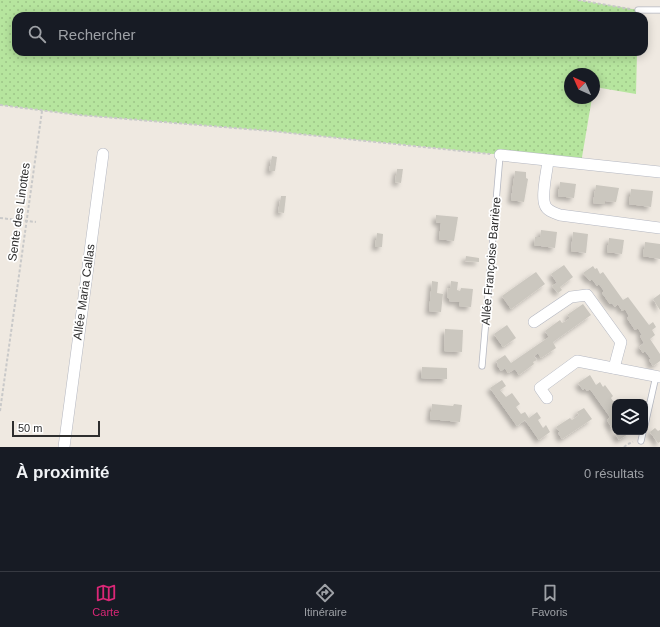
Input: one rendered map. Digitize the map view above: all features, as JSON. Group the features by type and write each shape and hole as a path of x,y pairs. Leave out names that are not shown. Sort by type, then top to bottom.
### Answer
{"street":[{"name":"Allée Maria Callas","path":"64,447 103,154"},
{"path":"500,155 660,172"},
{"path":"548,160 544,200 546,208 560,215 660,228"},
{"path":"534,322 571,297 587,295 621,342 614,368"},
{"path":"547,398 540,388 577,361 658,377"}],"lane":[{"path":"638,10 660,10"},
{"name":"Allée Françoise Barrière","path":"482,366 500,155"},
{"path":"648,414 658,377"},
{"path":"641,441 642,435"}],"path":[{"path":"578,0 638,10"},
{"path":"0,105 79,115 271,131 500,155"},
{"name":"Sente des Linottes","path":"0,411 42,110"},
{"path":"0,218 36,222"}],"green space":[{"path":"0,0 578,0 638,10 638,12 12,12 12,56 637,56 636,94 600,88 600,68 564,68 564,104 591,104 581,163 271,131 79,115 0,105"}],"building":[{"path":"272,156 277,157 275,171 269,171"},
{"path":"397,169 403,169 401,183 395,182"},
{"path":"515,171 526,172 526,178 528,179 524,202 511,200"},
{"path":"560,182 576,184 574,198 558,196"},
{"path":"596,185 619,188 616,202 605,201 605,204 593,203"},
{"path":"631,189 653,191 651,207 629,204"},
{"path":"281,196 286,196 284,213 278,212"},
{"path":"436,215 458,217 454,241 439,239 441,223 436,222"},
{"path":"541,230 557,232 555,248 534,245 535,237 540,237"},
{"path":"573,232 588,234 586,253 571,251"},
{"path":"377,233 383,234 382,247 375,247"},
{"path":"609,238 624,240 622,254 607,252"},
{"path":"645,242 660,244 660,259 643,256"},
{"path":"466,256 479,258 479,262 465,261"},
{"path":"564,265 573,277 560,287 562,290 558,293 552,286 557,283 551,274"},
{"path":"593,266 595,269 597,268 600,274 603,272 623,300 628,297 649,325 653,322 656,327 652,330 655,335 650,339 660,354 660,361 653,366 649,360 651,359 645,351 643,353 639,347 644,343 640,336 642,335 638,328 635,330 627,318 629,316 625,309 622,311 618,304 615,307 612,303 610,304 602,293 604,291 599,284 597,286 592,279 590,281 583,273"},
{"path":"536,272 545,284 511,309 502,296"},
{"path":"432,281 438,282 437,293 443,294 441,312 429,311"},
{"path":"451,281 458,282 457,290 460,291 461,288 473,289 471,307 459,306 460,302 449,301 450,299 447,297 448,288 450,289"},
{"path":"660,294 660,310 653,299"},
{"path":"583,304 591,315 553,342 556,348 541,358 538,353 534,356 537,360 533,362 534,364 519,375 515,369 508,373 505,368 501,371 496,361 505,355 511,363 549,337 545,331 560,320 562,323 566,321 570,318 567,315"},
{"path":"507,325 516,338 503,347 494,334"},
{"path":"445,329 463,330 462,352 444,351"},
{"path":"422,367 447,368 447,379 421,378"},
{"path":"590,375 596,385 600,382 603,387 605,385 613,396 611,398 612,428 607,420 610,417 590,389 587,391 585,388 583,390 578,383"},
{"path":"502,380 506,386 500,390 506,397 512,393 520,404 516,407 521,414 525,412 529,418 537,412 541,418 538,420 543,428 546,425 550,432 539,440 525,420 517,426 490,388"},
{"path":"432,404 453,406 454,404 462,405 460,422 430,419"},
{"path":"584,408 592,419 562,439 558,433 560,432 556,427 570,418 572,420 575,418 579,415 577,412"},
{"path":"655,428 658,431 660,430 660,442 658,443 650,432"},
{"path":"616,435 626,435 619,440"}]}
